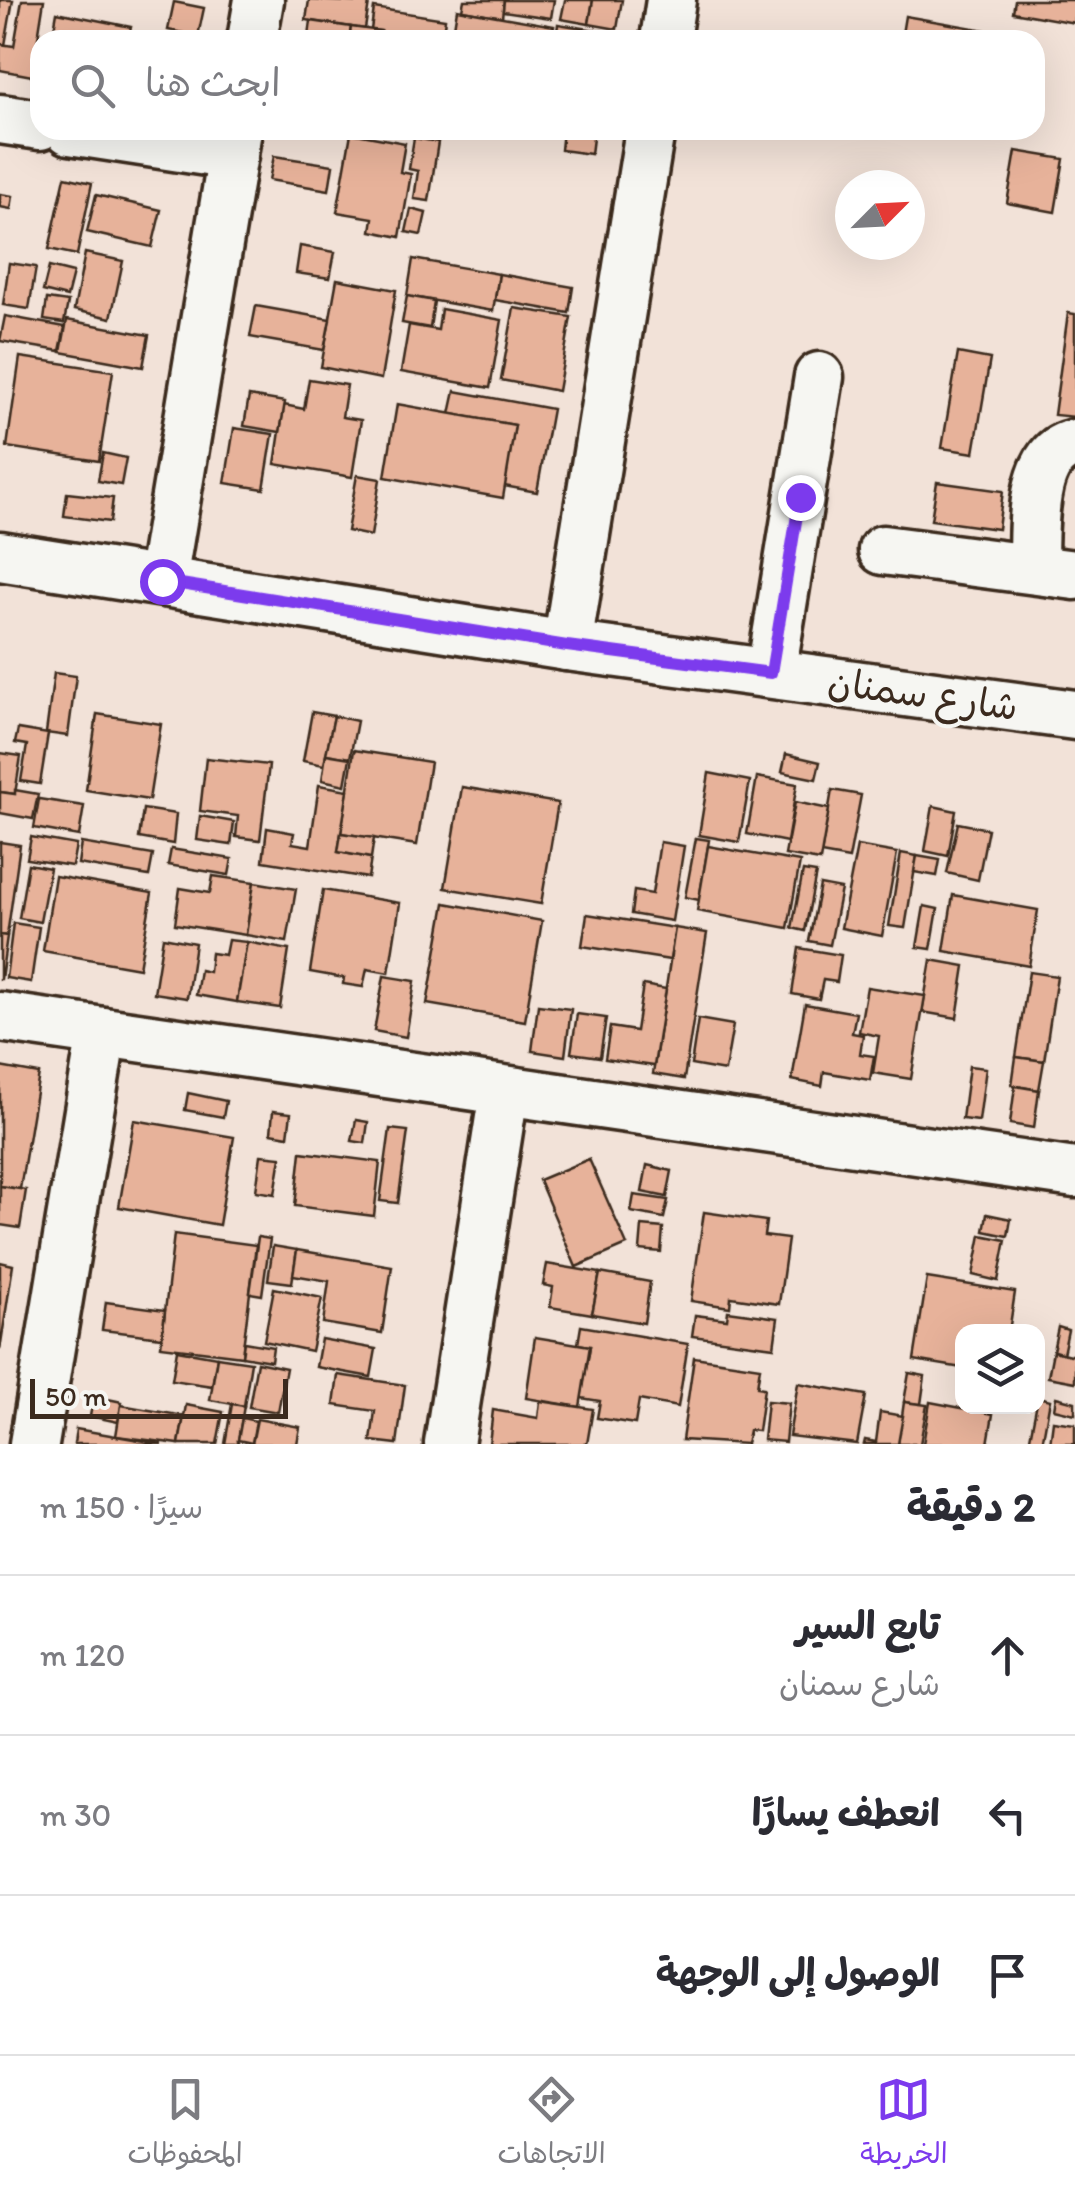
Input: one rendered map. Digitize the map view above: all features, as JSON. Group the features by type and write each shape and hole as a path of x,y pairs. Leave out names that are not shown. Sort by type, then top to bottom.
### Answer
{"street":[{"path":"254,30 259,0"},
{"path":"667,30 672,0"},
{"path":"0,119 30,124"},
{"path":"162,581 235,142 208,140"},
{"path":"567,646 648,140"},
{"path":"771,673 819,377"},
{"path":"883,550 1054,572 1034,522 1045,462 1061,447 1075,444"},
{"name":"شارع سمنان","path":"0,556 567,646 1075,715"},
{"path":"0,1017 1075,1173"},
{"path":"23,1436 102,1032"},
{"path":"448,1444 504,1092"}],"building":[{"path":"0,0 13,0 5,45 0,44"},
{"path":"22,0 44,0 39,30 30,30 30,76 0,70 0,44 14,46"},
{"path":"309,0 369,3 365,29 306,20"},
{"path":"464,0 504,0 502,17 462,10"},
{"path":"504,0 554,0 551,18 503,11"},
{"path":"565,0 593,0 589,24 561,19"},
{"path":"593,0 622,0 617,29 589,24"},
{"path":"1015,0 1075,0 1075,23 1013,12"},
{"path":"174,2 204,8 199,30 168,30"},
{"path":"374,8 445,19 443,30 371,30"},
{"path":"457,9 554,26 553,30 454,30"},
{"path":"57,12 131,27 130,30 54,30"},
{"path":"905,16 985,30 903,30"},
{"path":"311,21 351,27 351,30 310,30"},
{"path":"558,24 596,30 557,30"},
{"path":"350,140 405,143 400,172 411,174 400,237 371,231 373,218 337,212"},
{"path":"414,140 438,142 429,201 414,199 418,171 409,169"},
{"path":"562,140 593,140 591,154 561,150"},
{"path":"1016,151 1064,159 1055,212 1007,203"},
{"path":"274,156 333,165 329,190 269,180"},
{"path":"65,177 92,183 77,255 49,249"},
{"path":"0,194 13,196 11,209 0,207"},
{"path":"96,195 161,210 152,247 87,232"},
{"path":"411,209 426,213 421,235 406,232"},
{"path":"300,246 335,252 330,278 296,273"},
{"path":"85,253 123,261 111,318 74,310"},
{"path":"413,259 499,274 493,311 407,296"},
{"path":"9,263 36,267 29,309 3,305"},
{"path":"49,267 73,273 67,297 43,291"},
{"path":"499,274 573,287 569,313 495,300"},
{"path":"337,279 396,290 381,379 321,367"},
{"path":"407,296 434,301 430,328 402,323"},
{"path":"47,299 68,302 64,323 44,320"},
{"path":"256,306 330,319 324,350 250,337"},
{"path":"514,308 571,317 558,391 501,380"},
{"path":"441,309 502,320 490,388 401,372 409,325 438,330"},
{"path":"1068,313 1075,314 1075,417 1054,415"},
{"path":"5,316 65,327 60,351 0,341"},
{"path":"67,320 149,335 143,367 61,352"},
{"path":"958,353 990,359 974,453 942,448"},
{"path":"20,357 113,371 99,461 7,447"},
{"path":"309,379 347,385 342,417 361,420 352,477 275,464 284,405 304,409"},
{"path":"455,391 552,409 537,492 504,486 515,425 450,414"},
{"path":"249,396 285,402 280,432 244,426"},
{"path":"397,404 515,425 503,498 385,477"},
{"path":"234,428 273,434 264,489 225,483"},
{"path":"103,453 126,458 121,485 98,481"},
{"path":"357,475 380,479 371,536 347,531"},
{"path":"937,482 1003,491 998,529 931,520"},
{"path":"67,493 113,498 110,522 64,516"},
{"path":"54,673 76,676 68,736 46,733"},
{"path":"312,712 334,716 324,765 303,761"},
{"path":"97,714 161,724 149,800 86,790"},
{"path":"334,716 357,721 350,758 326,754"},
{"path":"18,729 48,734 40,784 21,781 27,745 15,743"},
{"path":"354,750 430,762 417,845 341,833"},
{"path":"0,753 21,756 15,794 0,792"},
{"path":"326,754 350,758 345,785 322,780"},
{"path":"786,754 820,762 816,779 782,772"},
{"path":"206,758 269,765 260,840 236,837 238,816 200,811"},
{"path":"709,773 750,781 739,842 699,835"},
{"path":"757,777 797,784 787,842 747,834"},
{"path":"319,785 348,790 338,852 371,858 368,878 263,861 267,828 294,833 292,843 310,846"},
{"path":"462,787 558,803 541,904 445,888"},
{"path":"15,790 38,794 33,819 0,813 0,792 15,794"},
{"path":"832,790 861,795 849,859 821,854"},
{"path":"39,799 84,806 79,836 34,828"},
{"path":"795,802 829,809 820,861 785,855"},
{"path":"933,806 956,811 948,856 925,851"},
{"path":"143,809 176,814 173,844 139,838"},
{"path":"200,816 234,822 231,845 197,840"},
{"path":"958,823 988,829 978,880 947,873"},
{"path":"341,833 374,838 371,858 338,852"},
{"path":"31,837 76,845 72,866 27,859"},
{"path":"696,838 709,840 699,900 685,897"},
{"path":"0,842 20,845 7,936 0,935"},
{"path":"660,842 684,846 672,921 631,914 634,891 652,894"},
{"path":"81,843 153,855 149,876 78,864"},
{"path":"708,846 800,862 788,928 697,911"},
{"path":"857,846 897,853 882,936 841,928"},
{"path":"171,849 232,859 229,875 168,865"},
{"path":"901,853 917,856 905,928 889,926"},
{"path":"917,856 940,860 937,876 914,872"},
{"path":"28,864 50,868 40,922 19,918"},
{"path":"803,871 816,873 805,931 792,928"},
{"path":"55,876 152,893 139,968 43,951"},
{"path":"213,876 254,882 246,935 175,924 180,888 210,893"},
{"path":"254,882 296,889 287,942 246,935"},
{"path":"820,885 841,889 830,945 809,941"},
{"path":"323,890 400,903 389,973 367,969 363,987 343,984 344,978 310,972"},
{"path":"953,895 1038,910 1029,966 944,951"},
{"path":"445,903 542,921 525,1021 427,1004"},
{"path":"924,906 938,909 931,949 917,947"},
{"path":"587,914 675,928 670,960 582,946"},
{"path":"13,923 39,927 31,982 6,978"},
{"path":"675,928 707,933 684,1079 653,1074"},
{"path":"0,935 7,936 1,979 0,979"},
{"path":"163,937 195,943 187,998 154,993"},
{"path":"228,940 247,942 237,1002 196,995 200,970 209,972 211,953 225,955"},
{"path":"247,942 289,950 280,1008 237,1002"},
{"path":"799,948 841,955 837,982 823,980 819,999 792,994"},
{"path":"931,960 965,966 957,1018 922,1012"},
{"path":"1029,972 1057,976 1044,1061 1016,1057"},
{"path":"384,976 415,981 406,1037 374,1031"},
{"path":"643,985 666,989 654,1066 605,1059 610,1027 636,1031"},
{"path":"867,987 925,996 911,1079 873,1073 879,1036 859,1032"},
{"path":"805,1004 856,1013 852,1033 863,1035 860,1054 874,1056 870,1080 824,1072 822,1086 792,1080"},
{"path":"538,1005 571,1009 565,1056 532,1051"},
{"path":"577,1014 606,1018 600,1057 571,1053"},
{"path":"698,1019 733,1025 725,1071 691,1065"},
{"path":"1016,1057 1044,1061 1039,1090 1012,1085"},
{"path":"969,1066 986,1068 979,1121 962,1119"},
{"path":"0,1067 39,1074 20,1189 0,1186"},
{"path":"1015,1086 1039,1090 1034,1128 1010,1124"},
{"path":"188,1093 226,1101 223,1117 185,1110"},
{"path":"273,1111 291,1113 288,1136 271,1133"},
{"path":"134,1120 234,1137 219,1225 119,1207"},
{"path":"356,1120 368,1122 365,1143 352,1141"},
{"path":"390,1129 408,1131 398,1203 380,1201"},
{"path":"301,1152 380,1162 374,1216 295,1206"},
{"path":"261,1155 281,1157 275,1194 256,1191"},
{"path":"589,1159 627,1245 576,1267 539,1180"},
{"path":"647,1165 672,1171 667,1197 642,1192"},
{"path":"0,1186 26,1190 20,1228 0,1225"},
{"path":"634,1195 668,1200 664,1218 631,1212"},
{"path":"704,1212 766,1221 764,1236 788,1239 779,1304 731,1297 730,1307 691,1301"},
{"path":"987,1214 1011,1219 1008,1236 984,1231"},
{"path":"642,1226 663,1228 661,1252 640,1250"},
{"path":"174,1234 256,1245 242,1356 161,1346"},
{"path":"981,1235 1006,1240 998,1281 973,1275"},
{"path":"258,1237 270,1239 262,1295 250,1293"},
{"path":"273,1246 297,1250 292,1283 268,1280"},
{"path":"297,1250 392,1266 382,1333 323,1323 329,1281 293,1275"},
{"path":"0,1262 13,1265 0,1350"},
{"path":"547,1264 600,1273 592,1314 550,1307 553,1287 543,1285"},
{"path":"600,1273 650,1282 644,1323 592,1314"},
{"path":"927,1278 1015,1292 1010,1324 955,1324 955,1367 914,1360"},
{"path":"274,1288 322,1298 311,1351 264,1341"},
{"path":"106,1302 165,1310 162,1337 102,1330"},
{"path":"728,1311 778,1318 774,1347 692,1336 695,1315 727,1319"},
{"path":"581,1326 688,1344 678,1407 639,1400 635,1424 597,1418 600,1401 581,1398 590,1346 578,1344"},
{"path":"1058,1327 1068,1330 1063,1354 1053,1351"},
{"path":"535,1337 590,1346 580,1407 526,1398"},
{"path":"321,1339 376,1349 371,1377 316,1367"},
{"path":"244,1342 273,1347 271,1361 242,1356"},
{"path":"177,1350 217,1357 212,1386 172,1380"},
{"path":"1053,1351 1075,1356 1075,1382 1048,1377"},
{"path":"217,1357 251,1362 244,1406 210,1400"},
{"path":"694,1357 760,1367 757,1387 764,1388 758,1431 749,1430 746,1444 682,1440"},
{"path":"257,1362 286,1368 278,1412 249,1407"},
{"path":"909,1373 925,1376 921,1404 904,1402"},
{"path":"338,1375 405,1385 397,1444 371,1441 375,1411 334,1405"},
{"path":"798,1383 866,1395 857,1444 789,1436"},
{"path":"94,1396 122,1402 118,1422 90,1416"},
{"path":"1056,1397 1075,1402 1075,1414 1054,1409"},
{"path":"1045,1399 1050,1400 1042,1444 1029,1443 1035,1414 1045,1414"},
{"path":"540,1401 593,1409 587,1444 489,1444 493,1410 538,1418"},
{"path":"767,1401 789,1403 785,1442 763,1440"},
{"path":"904,1402 927,1405 920,1444 898,1444"},
{"path":"930,1402 955,1407 955,1414 993,1414 988,1444 923,1444"},
{"path":"232,1404 244,1406 238,1444 225,1444"},
{"path":"121,1405 184,1416 179,1444 116,1436"},
{"path":"186,1405 223,1412 217,1444 179,1444"},
{"path":"880,1412 903,1416 898,1444 864,1444 865,1440 876,1442"},
{"path":"242,1418 256,1421 252,1443 238,1440"},
{"path":"257,1419 300,1427 297,1444 252,1444"},
{"path":"1053,1421 1075,1424 1075,1444 1050,1444"},
{"path":"76,1429 116,1436 162,1444 74,1444"}],"route":[{"path":"162,581 567,646 771,673 800,497"}]}
